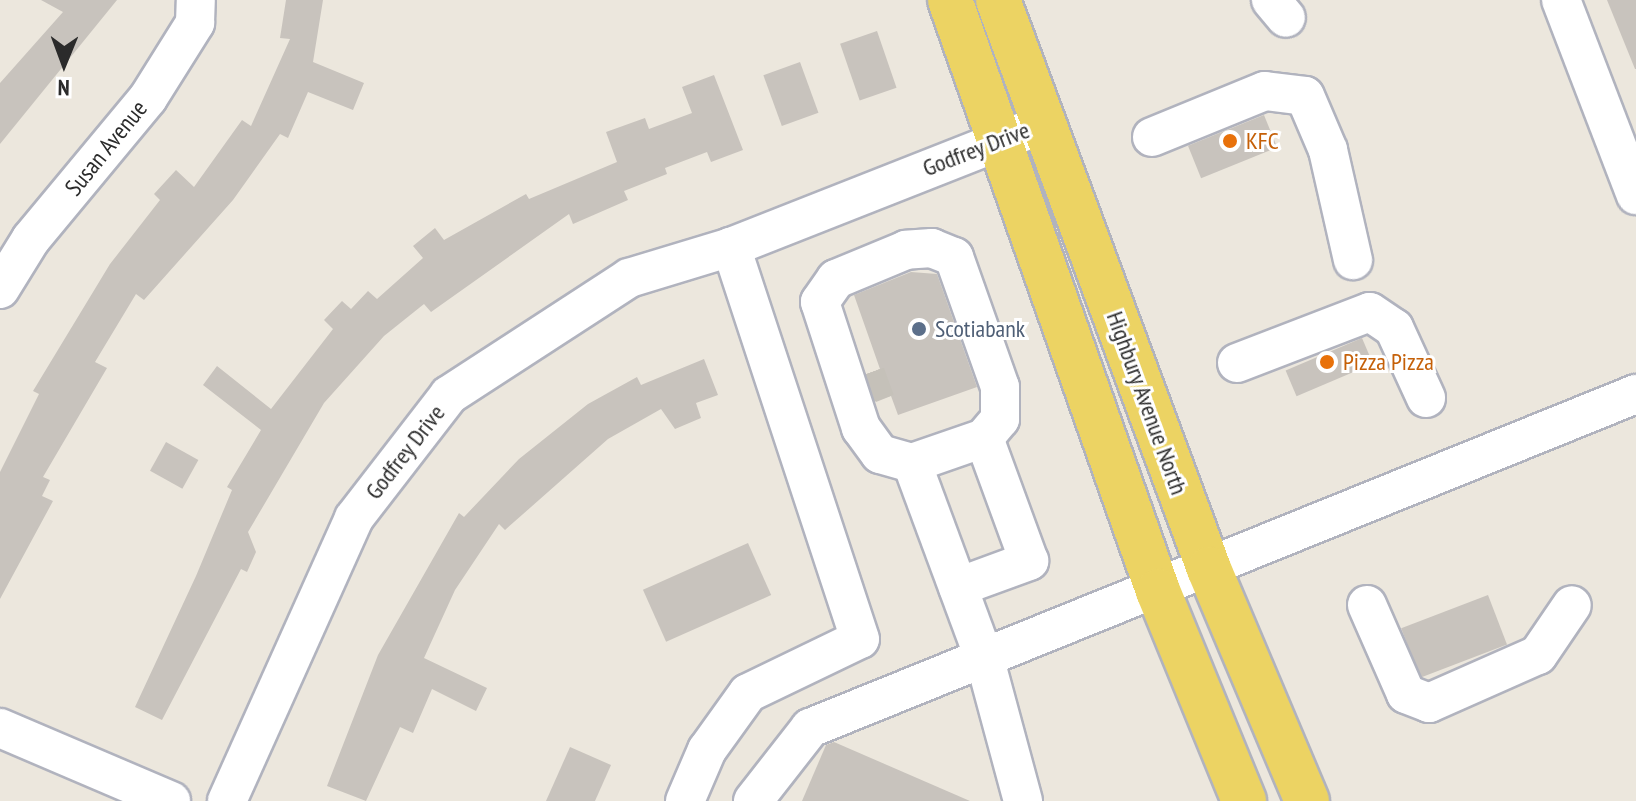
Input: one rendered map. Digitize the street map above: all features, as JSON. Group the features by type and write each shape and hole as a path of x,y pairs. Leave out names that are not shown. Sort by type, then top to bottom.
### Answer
{"main road":[{"name":"Highbury Avenue North","path":"950,0 1158,591 1244,801"},
{"name":"Highbury Avenue North","path":"998,0 1209,569 1307,801"}],"street":[{"name":"Susan Avenue","path":"0,289 31,239 148,98 195,23 196,0"},
{"path":"1561,0 1636,195"},
{"path":"1152,137 1265,91 1305,96 1328,150 1353,260"},
{"name":"Godfrey Drive","path":"227,801 354,518 449,395 629,278 731,247 1043,124"},
{"path":"685,801 707,750 748,693 860,639 731,247"},
{"path":"932,248 954,257 1000,387 1000,419 984,438 904,461 880,454 861,428 829,332 820,302 836,279 906,250 932,248"},
{"path":"1237,363 1370,312 1394,328 1426,398"},
{"path":"829,332 857,348 871,388 958,587 985,660 1023,801"},
{"path":"753,801 810,728 1158,591 1636,394"},
{"path":"958,587 1029,561 984,438"},
{"path":"1367,605 1406,694 1429,703 1538,655 1572,605"},
{"path":"0,728 171,801"}],"building":[{"path":"41,0 117,0 0,144 0,83 63,12"},
{"path":"286,0 323,0 313,62 364,83 353,110 308,92 288,138 280,134 233,200 144,300 136,294 95,362 107,368 43,477 50,480 42,496 53,501 0,599 0,472 39,394 33,391 110,264 160,200 154,194 176,170 194,187 242,120 251,126 290,39 280,38"},
{"path":"1607,0 1636,0 1636,69 1635,69"},
{"path":"877,31 897,88 860,100 840,44"},
{"path":"800,62 818,113 782,126 763,75"},
{"path":"714,75 743,150 711,162 707,152 665,168 667,174 624,191 628,200 573,224 569,214 431,312 424,304 384,336 324,403 248,532 256,552 247,572 241,569 162,720 135,707 232,490 227,487 261,430 203,385 217,366 271,409 333,329 324,320 342,301 351,309 368,291 377,299 423,258 413,246 435,228 444,240 526,194 529,199 617,162 606,132 645,118 649,129 692,113 682,87"},
{"name":"KFC","path":"1264,115 1277,147 1201,178 1188,146"},
{"name":"Scotiabank","path":"911,272 937,274 977,387 898,415 891,396 876,402 867,374 880,369 854,295"},
{"name":"Pizza Pizza","path":"1362,338 1373,364 1297,396 1286,370"},
{"path":"704,359 718,395 696,403 701,418 675,429 661,409 608,439 505,530 499,524 455,590 424,658 487,688 476,711 432,689 413,733 400,727 366,801 327,786 378,655 459,513 464,517 519,459 588,404 637,377 641,385"},
{"path":"166,442 198,460 182,489 150,471"},
{"path":"748,543 771,595 666,642 643,590"},
{"path":"1488,595 1507,644 1420,678 1401,628"},
{"path":"834,742 970,801 802,801 826,745"},
{"path":"570,747 611,765 595,801 546,801"}],"tunnel":[{"path":"866,374 876,401"}],"place":[{"name":"KFC","path":"1230,141"},
{"name":"Scotiabank","path":"919,329"},
{"name":"Pizza Pizza","path":"1327,362"}]}
